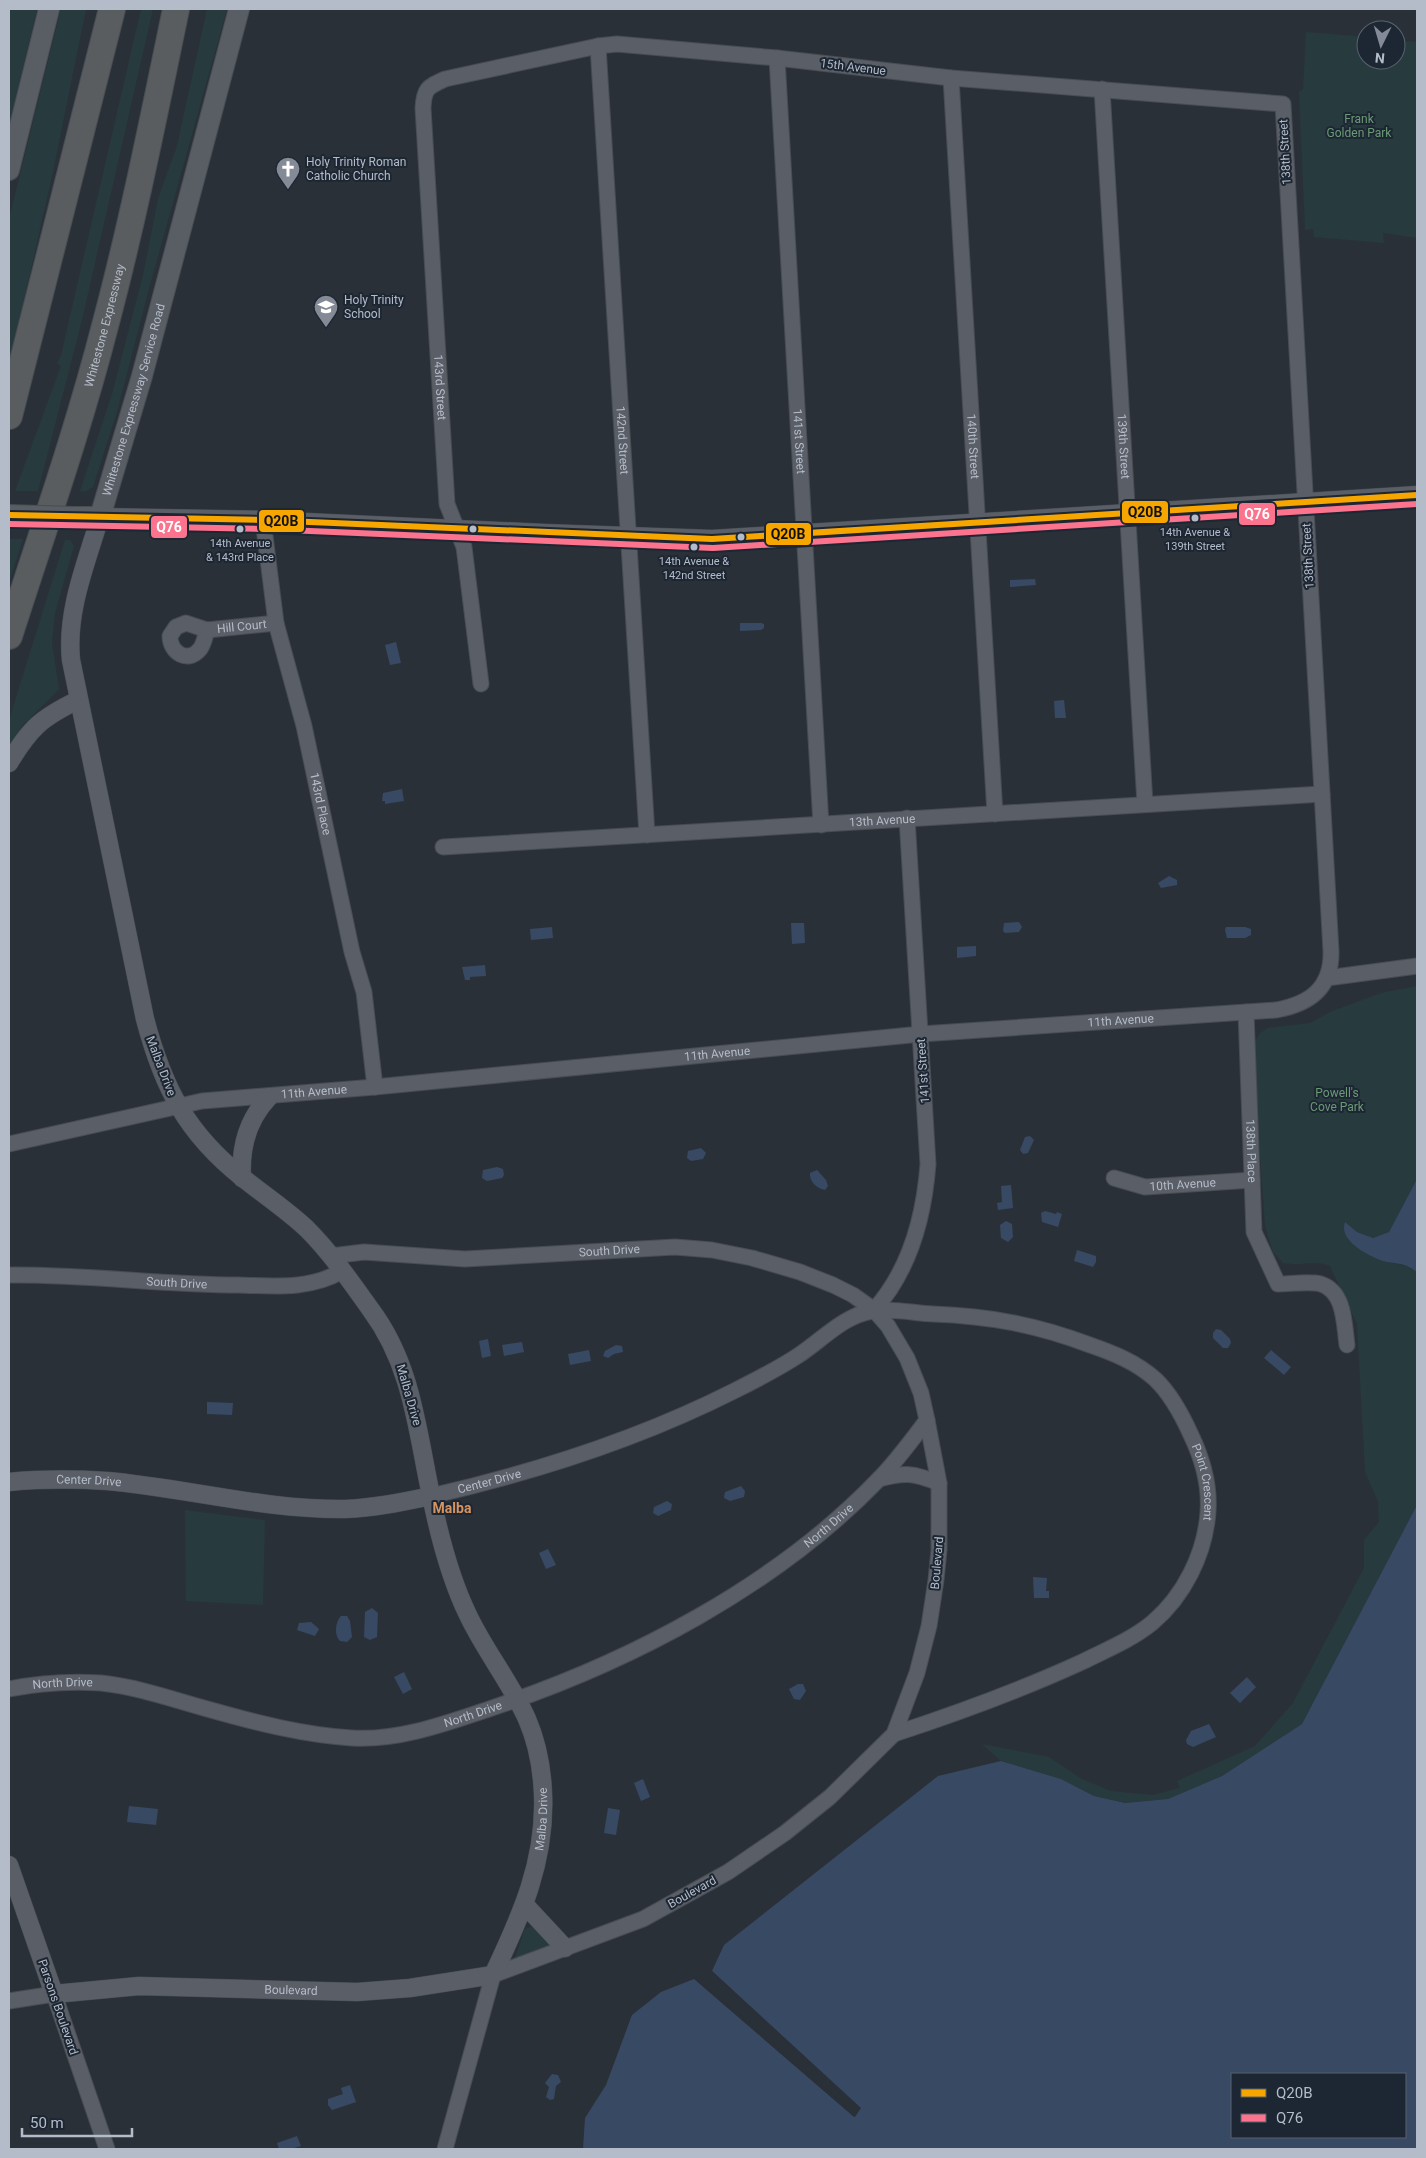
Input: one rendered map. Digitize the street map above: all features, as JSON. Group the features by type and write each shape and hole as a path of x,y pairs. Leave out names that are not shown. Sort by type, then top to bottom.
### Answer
{"highway":[{"path":"9,416 112,9"},
{"name":"Whitestone Expressway","path":"9,636 91,378 118,274 176,9"},
{"path":"148,142 188,9"}],"main road":[{"path":"9,170 49,9"},
{"name":"Whitestone Expressway Service Road","path":"100,517 142,376 239,9"},
{"path":"9,515 100,517"}],"street":[{"name":"15th Avenue","path":"429,89 446,79 598,46 617,44 777,58 951,78 1283,104"},
{"name":"142nd Street","path":"598,46 646,835"},
{"name":"141st Street","path":"777,58 821,825"},
{"name":"140th Street","path":"951,78 995,814"},
{"name":"143rd Street","path":"429,89 424,94 423,108 447,504 464,547 481,684"},
{"name":"139th Street","path":"1102,89 1145,804"},
{"name":"138th Street","path":"1283,104 1331,951 1331,964 1327,978"},
{"path":"100,517 263,520 712,539 1417,495"},
{"name":"Whitestone Expressway Service Road","path":"78,700 70,649 71,617 100,517"},
{"name":"143rd Place","path":"263,520 276,623 304,726 352,952 364,992 375,1087"},
{"name":"Hill Court","path":"207,630 276,623"},
{"path":"9,763 35,726 51,713 78,700"},
{"name":"Malba Drive","path":"78,700 145,1019 161,1071 178,1107 204,1141 242,1178 305,1227 331,1256 382,1326 403,1370 419,1428 431,1496 444,1547 468,1615 516,1700 534,1739 540,1763 544,1818 532,1886 492,1975 445,2149"},
{"name":"13th Avenue","path":"443,847 1322,794"},
{"name":"141st Street","path":"874,1310 887,1295 904,1264 919,1224 926,1187 928,1145 907,818"},
{"path":"1327,978 1417,966"},
{"name":"11th Avenue","path":"9,1144 202,1101 269,1097 921,1034 1283,1009 1303,1002 1315,994 1327,978"},
{"name":"138th Place","path":"1246,1012 1254,1232 1278,1284 1320,1284 1335,1292 1341,1305 1347,1345"},
{"path":"242,1178 243,1148 247,1131 256,1111 269,1097"},
{"name":"10th Avenue","path":"1114,1178 1145,1187 1252,1180"},
{"name":"South Drive","path":"331,1256 352,1252 370,1252 466,1259 650,1247 687,1248 739,1255 800,1272 848,1293 874,1310"},
{"name":"South Drive","path":"9,1275 213,1285 289,1286 318,1282 342,1271"},
{"name":"Boulevard","path":"9,2001 54,1994 139,1986 357,1992 410,1988 492,1975 642,1919 728,1872 785,1833 830,1797 894,1734 917,1673 929,1626 939,1550 938,1483 921,1394 907,1358 892,1331 874,1310"},
{"name":"Center Drive","path":"9,1482 107,1481 291,1506 333,1508 390,1504 431,1496 553,1465 657,1427 772,1371 812,1346 851,1318 874,1310"},
{"name":"Point Crescent","path":"874,1310 995,1318 1042,1328 1119,1355 1141,1368 1157,1381 1178,1408 1202,1460 1207,1477 1209,1504 1202,1547 1194,1569 1174,1600 1152,1623 1126,1641 1054,1674 942,1718 894,1734"},
{"name":"North Drive","path":"9,1689 68,1682 115,1685 157,1694 209,1710 294,1732 353,1738 400,1734 440,1725 516,1700 627,1654 668,1633 740,1591 815,1536 879,1479 927,1420"},
{"name":"North Drive","path":"879,1479 902,1473 918,1475 938,1483"},
{"name":"Parsons Boulevard","path":"9,1865 107,2149"},
{"path":"525,1905 565,1948"}],"green space":[{"path":"9,9 37,9 9,125"},
{"path":"61,9 86,9 53,172 9,366 9,219"},
{"path":"141,9 153,9 82,320 38,491 15,491 61,366 57,364 61,355"},
{"path":"207,9 227,9 150,285 117,412 93,487 85,492 80,491 112,394 143,275 158,199 177,146"},
{"name":"Frank Golden Park","path":"1306,32 1356,36 1356,70 1406,70 1406,41 1417,42 1417,238 1383,233 1384,243 1314,237 1313,229 1305,230 1299,92 1303,89"},
{"path":"9,539 23,539 9,583"},
{"path":"65,540 70,540 74,546 55,613 52,643 59,689 23,725 9,748 9,720"},
{"name":"Powell's Cove Park","path":"1417,986 1417,1179 1389,1232 1373,1238 1357,1232 1346,1222 1384,1261 1407,1266 1417,1272 1417,1505 1302,1724 1222,1776 1168,1799 1125,1803 1094,1796 1061,1779 1001,1761 982,1744 1049,1757 1082,1779 1111,1791 1153,1795 1180,1788 1177,1781 1255,1746 1293,1703 1364,1568 1364,1540 1379,1522 1378,1502 1365,1472 1357,1324 1330,1266 1318,1263 1283,1263 1273,1252 1265,1226 1253,1055 1254,1043 1260,1033 1268,1028 1310,1023 1330,1012 1381,993"},
{"path":"185,1510 265,1520 263,1605 186,1601"},
{"path":"532,1926 550,1942 546,1949 518,1960 515,1958 525,1929"}],"water":[{"path":"1035,579 1036,585 1010,587 1010,580"},
{"path":"740,623 764,624 764,628 761,630 740,631"},
{"path":"396,642 401,663 390,665 385,645"},
{"path":"1064,700 1066,718 1055,718 1054,701"},
{"path":"402,789 404,801 385,804 385,801 382,801 383,793"},
{"path":"1169,876 1177,880 1177,885 1161,888 1158,883"},
{"path":"1019,922 1022,927 1019,932 1005,933 1003,931 1004,923"},
{"path":"791,923 804,923 805,943 792,944"},
{"path":"552,927 553,938 531,940 530,929"},
{"path":"1226,927 1245,927 1251,929 1251,935 1245,938 1227,938"},
{"path":"976,946 976,956 957,958 957,947"},
{"path":"485,965 486,976 470,977 470,980 465,980 462,967"},
{"path":"1030,1136 1034,1140 1028,1153 1023,1154 1020,1150 1025,1137"},
{"path":"701,1148 706,1153 703,1159 691,1161 687,1158 688,1151"},
{"path":"497,1167 503,1169 504,1175 502,1178 487,1181 482,1178 483,1170"},
{"path":"817,1170 826,1180 828,1186 825,1190 812,1182 810,1173"},
{"path":"1417,1179 1417,1272 1401,1264 1383,1261 1356,1247 1346,1235 1344,1229 1345,1222 1357,1232 1373,1238 1389,1232"},
{"path":"1011,1185 1013,1208 998,1210 997,1203 1002,1202 1001,1186"},
{"path":"1045,1211 1062,1214 1058,1227 1042,1222 1041,1213"},
{"path":"1006,1221 1012,1224 1013,1237 1008,1242 1001,1238 1000,1225"},
{"path":"1077,1250 1096,1256 1096,1262 1093,1267 1074,1261"},
{"path":"1216,1329 1221,1330 1230,1339 1231,1343 1228,1348 1223,1348 1213,1338 1213,1333"},
{"path":"488,1339 491,1356 482,1358 479,1341"},
{"path":"522,1342 524,1352 504,1356 502,1345"},
{"path":"616,1345 622,1346 623,1352 608,1358 603,1356 605,1351"},
{"path":"589,1350 591,1361 570,1365 568,1354"},
{"path":"1271,1350 1291,1367 1284,1375 1264,1358"},
{"path":"207,1402 233,1403 232,1415 207,1414"},
{"path":"741,1486 745,1491 744,1497 730,1501 724,1498 725,1492"},
{"path":"667,1501 672,1504 671,1510 658,1516 653,1513 654,1507"},
{"path":"1417,1505 1417,2149 583,2149 585,2118 606,2085 632,2015 661,1992 694,1979 854,2117 860,2108 712,1971 724,1945 938,1776 1001,1761 1061,1779 1094,1796 1125,1803 1168,1799 1222,1776 1302,1724"},
{"path":"548,1549 556,1565 546,1569 539,1553"},
{"path":"1033,1577 1047,1578 1046,1591 1049,1591 1049,1598 1034,1598"},
{"path":"372,1608 378,1613 377,1637 370,1640 364,1637 365,1612"},
{"path":"341,1616 347,1616 350,1621 352,1637 347,1642 340,1641 336,1632 336,1625"},
{"path":"311,1622 319,1629 315,1636 297,1630 299,1623"},
{"path":"404,1672 412,1689 403,1694 394,1677"},
{"path":"1247,1677 1256,1687 1240,1703 1230,1693"},
{"path":"798,1684 803,1684 806,1691 800,1700 794,1699 789,1689"},
{"path":"1209,1724 1216,1737 1193,1747 1187,1744 1186,1740 1191,1731"},
{"path":"643,1779 650,1797 641,1801 634,1783"},
{"path":"129,1806 158,1809 156,1825 127,1822"},
{"path":"608,1808 620,1810 616,1835 604,1833"},
{"path":"552,2074 558,2075 561,2082 556,2086 554,2099 550,2100 546,2097 549,2087 545,2083"},
{"path":"350,2085 356,2102 332,2110 328,2105 328,2099 343,2094 341,2088"},
{"path":"297,2136 301,2146 291,2149 279,2149 277,2143"}],"pier":[{"path":"709,1971 712,1971 861,2108 855,2117 693,1977 696,1977 854,2113 857,2109"}],"transit line":[{"name":"Q20B","path":"9,515 263,520 712,539 1417,495"},
{"name":"Q76","path":"9,524 263,529 713,548 1417,504"}],"place":[{"name":"Holy Trinity Roman Catholic Church","path":"288,190"},
{"name":"Holy Trinity School","path":"326,328"},
{"name":"14th Avenue & 139th Street","path":"1195,518"},
{"name":"14th Avenue & 143rd Place","path":"240,529"},
{"name":"14th Avenue & 142nd Street","path":"694,547"}],"district":[{"name":"Malba","path":"452,1508"}]}
